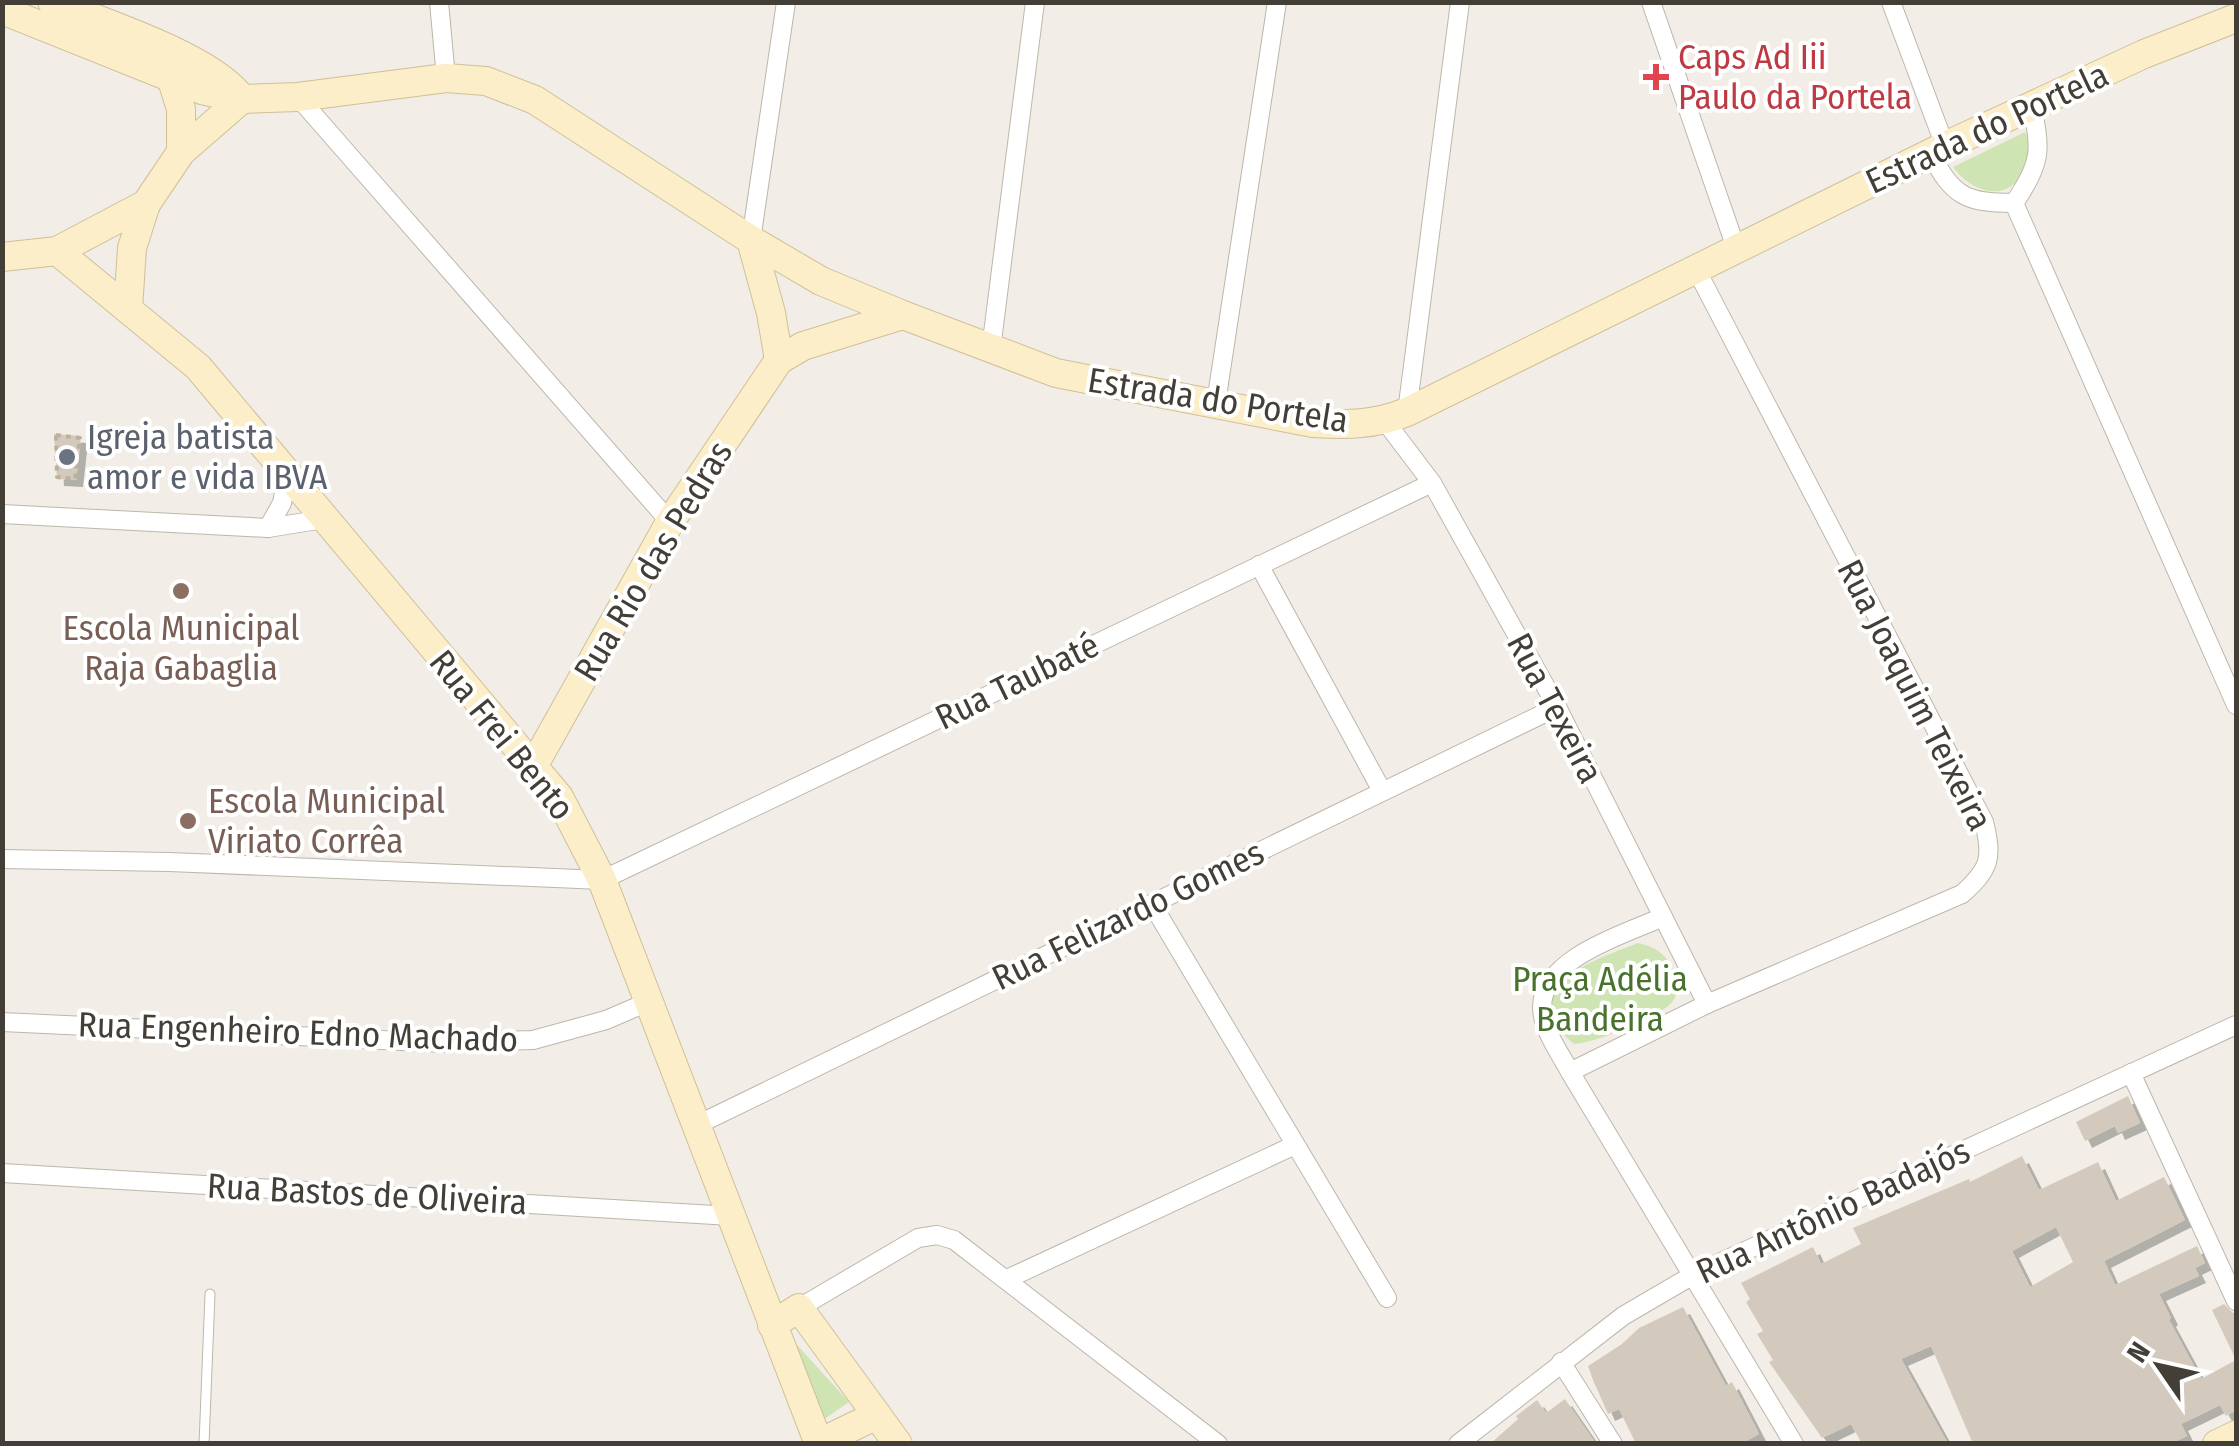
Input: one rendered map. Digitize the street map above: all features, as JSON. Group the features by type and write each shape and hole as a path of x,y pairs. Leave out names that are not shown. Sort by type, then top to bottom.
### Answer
{"street":[{"path":"52,2 100,12 208,70 229,83 242,99 181,152 146,204 132,248 128,310"},
{"path":"440,2 446,78"},
{"path":"786,2 751,240 771,313 778,360 836,334 903,315"},
{"path":"991,349 1034,2"},
{"path":"1216,404 1277,2"},
{"path":"1396,417 1460,2"},
{"path":"1651,2 1737,250"},
{"path":"1891,2 1950,188 1980,203 2014,203"},
{"name":"Estrada do Portela","path":"2,10 202,90 242,99 446,78 486,81 535,100 821,281 903,315 1056,373 1312,423 1354,426 1396,417 1937,149 2233,13"},
{"path":"172,77 181,109 181,152"},
{"path":"298,96 670,522"},
{"path":"2014,203 2028,184 2040,149 2031,105"},
{"path":"2014,203 2236,705"},
{"path":"2,257 56,251 146,204"},
{"name":"Rua Frei Bento","path":"56,251 198,366 534,765 575,823 602,880 699,1124 819,1443"},
{"name":"Rua Joaquim Teixeira","path":"1570,1072 1707,1004 1962,894 1979,879 1990,860 1984,822 1697,271"},
{"name":"Rua Rio das Pedras","path":"534,765 670,522 778,360"},
{"name":"Rua Texeira","path":"1396,417 1557,707 1707,1004"},
{"path":"268,528 282,504 288,473"},
{"name":"Rua Taubaté","path":"602,880 1432,484"},
{"path":"2,514 268,528 324,519"},
{"path":"1259,564 1382,790"},
{"name":"Rua Felizardo Gomes","path":"699,1124 1557,707"},
{"path":"2,858 602,880"},
{"path":"1152,904 1387,1298"},
{"path":"1663,918 1592,948 1567,964 1551,978 1542,1008 1550,1034 1570,1072 1794,1444"},
{"name":"Rua Engenheiro Edno Machado","path":"2,1022 445,1043 533,1040 606,1020 648,1002"},
{"name":"Rua Antônio Badajós","path":"1458,1444 1623,1316 1693,1275 2236,1024"},
{"path":"2131,1074 2236,1301"},
{"path":"1007,1280 1294,1145"},
{"name":"Rua Bastos de Oliveira","path":"2,1173 731,1216"},
{"path":"772,1324 918,1238 937,1235 954,1240 1218,1444"},
{"path":"799,1308 898,1444"},
{"path":"1561,1362 1613,1444"},
{"path":"819,1443 877,1415"},
{"path":"2217,1444 2236,1435"}],"lane":[{"path":"204,1444 210,1294"}],"path":[{"path":"56,436 80,438 75,478 58,476 56,436"}],"green space":[{"path":"2025,132 2032,150 2023,173 2010,187 1983,190 1966,181 1953,167"},
{"name":"Praça Adélia Bandeira","path":"1638,943 1660,952 1668,960 1677,980 1674,999 1660,1012 1636,1024 1574,1044 1555,1025 1549,1007 1553,992 1580,968"},
{"path":"796,1344 849,1402 820,1422"}],"building":[{"name":"Igreja batista amor e vida IBVA","path":"54,434 81,436 76,480 57,479"},
{"path":"2128,1096 2140,1123 2118,1133 2115,1126 2085,1141 2076,1122"},
{"path":"2022,1156 2039,1190 2098,1162 2116,1201 2164,1177 2185,1220 2104,1261 2115,1285 2197,1246 2205,1263 2195,1268 2199,1276 2159,1294 2201,1379 2236,1360 2236,1410 2226,1416 2220,1405 2181,1424 2187,1436 2169,1444 1973,1444 1931,1346 1901,1359 1948,1444 1862,1444 1851,1424 1822,1438 1769,1362 1773,1360 1757,1334 1763,1331 1746,1302 1750,1299 1741,1283 1813,1247 1821,1264 1861,1244 1853,1228 1969,1179 1970,1182","holes":["2056,1227 2073,1262 2030,1287 2012,1251"]},
{"path":"2224,1304 2236,1322 2236,1360 2212,1310"},
{"path":"1683,1307 1726,1386 1732,1382 1759,1434 1740,1444 1636,1444 1619,1409 1608,1414 1593,1380 1588,1366 1639,1328"},
{"path":"1565,1399 1596,1444 1490,1444 1537,1400 1546,1413"}],"place":[{"name":"Caps Ad Iii Paulo da Portela","path":"1656,77"},
{"name":"Igreja batista amor e vida IBVA","path":"67,457"},
{"name":"Escola Municipal Raja Gabaglia","path":"181,591"},
{"name":"Escola Municipal Viriato Corrêa","path":"188,821"}]}
